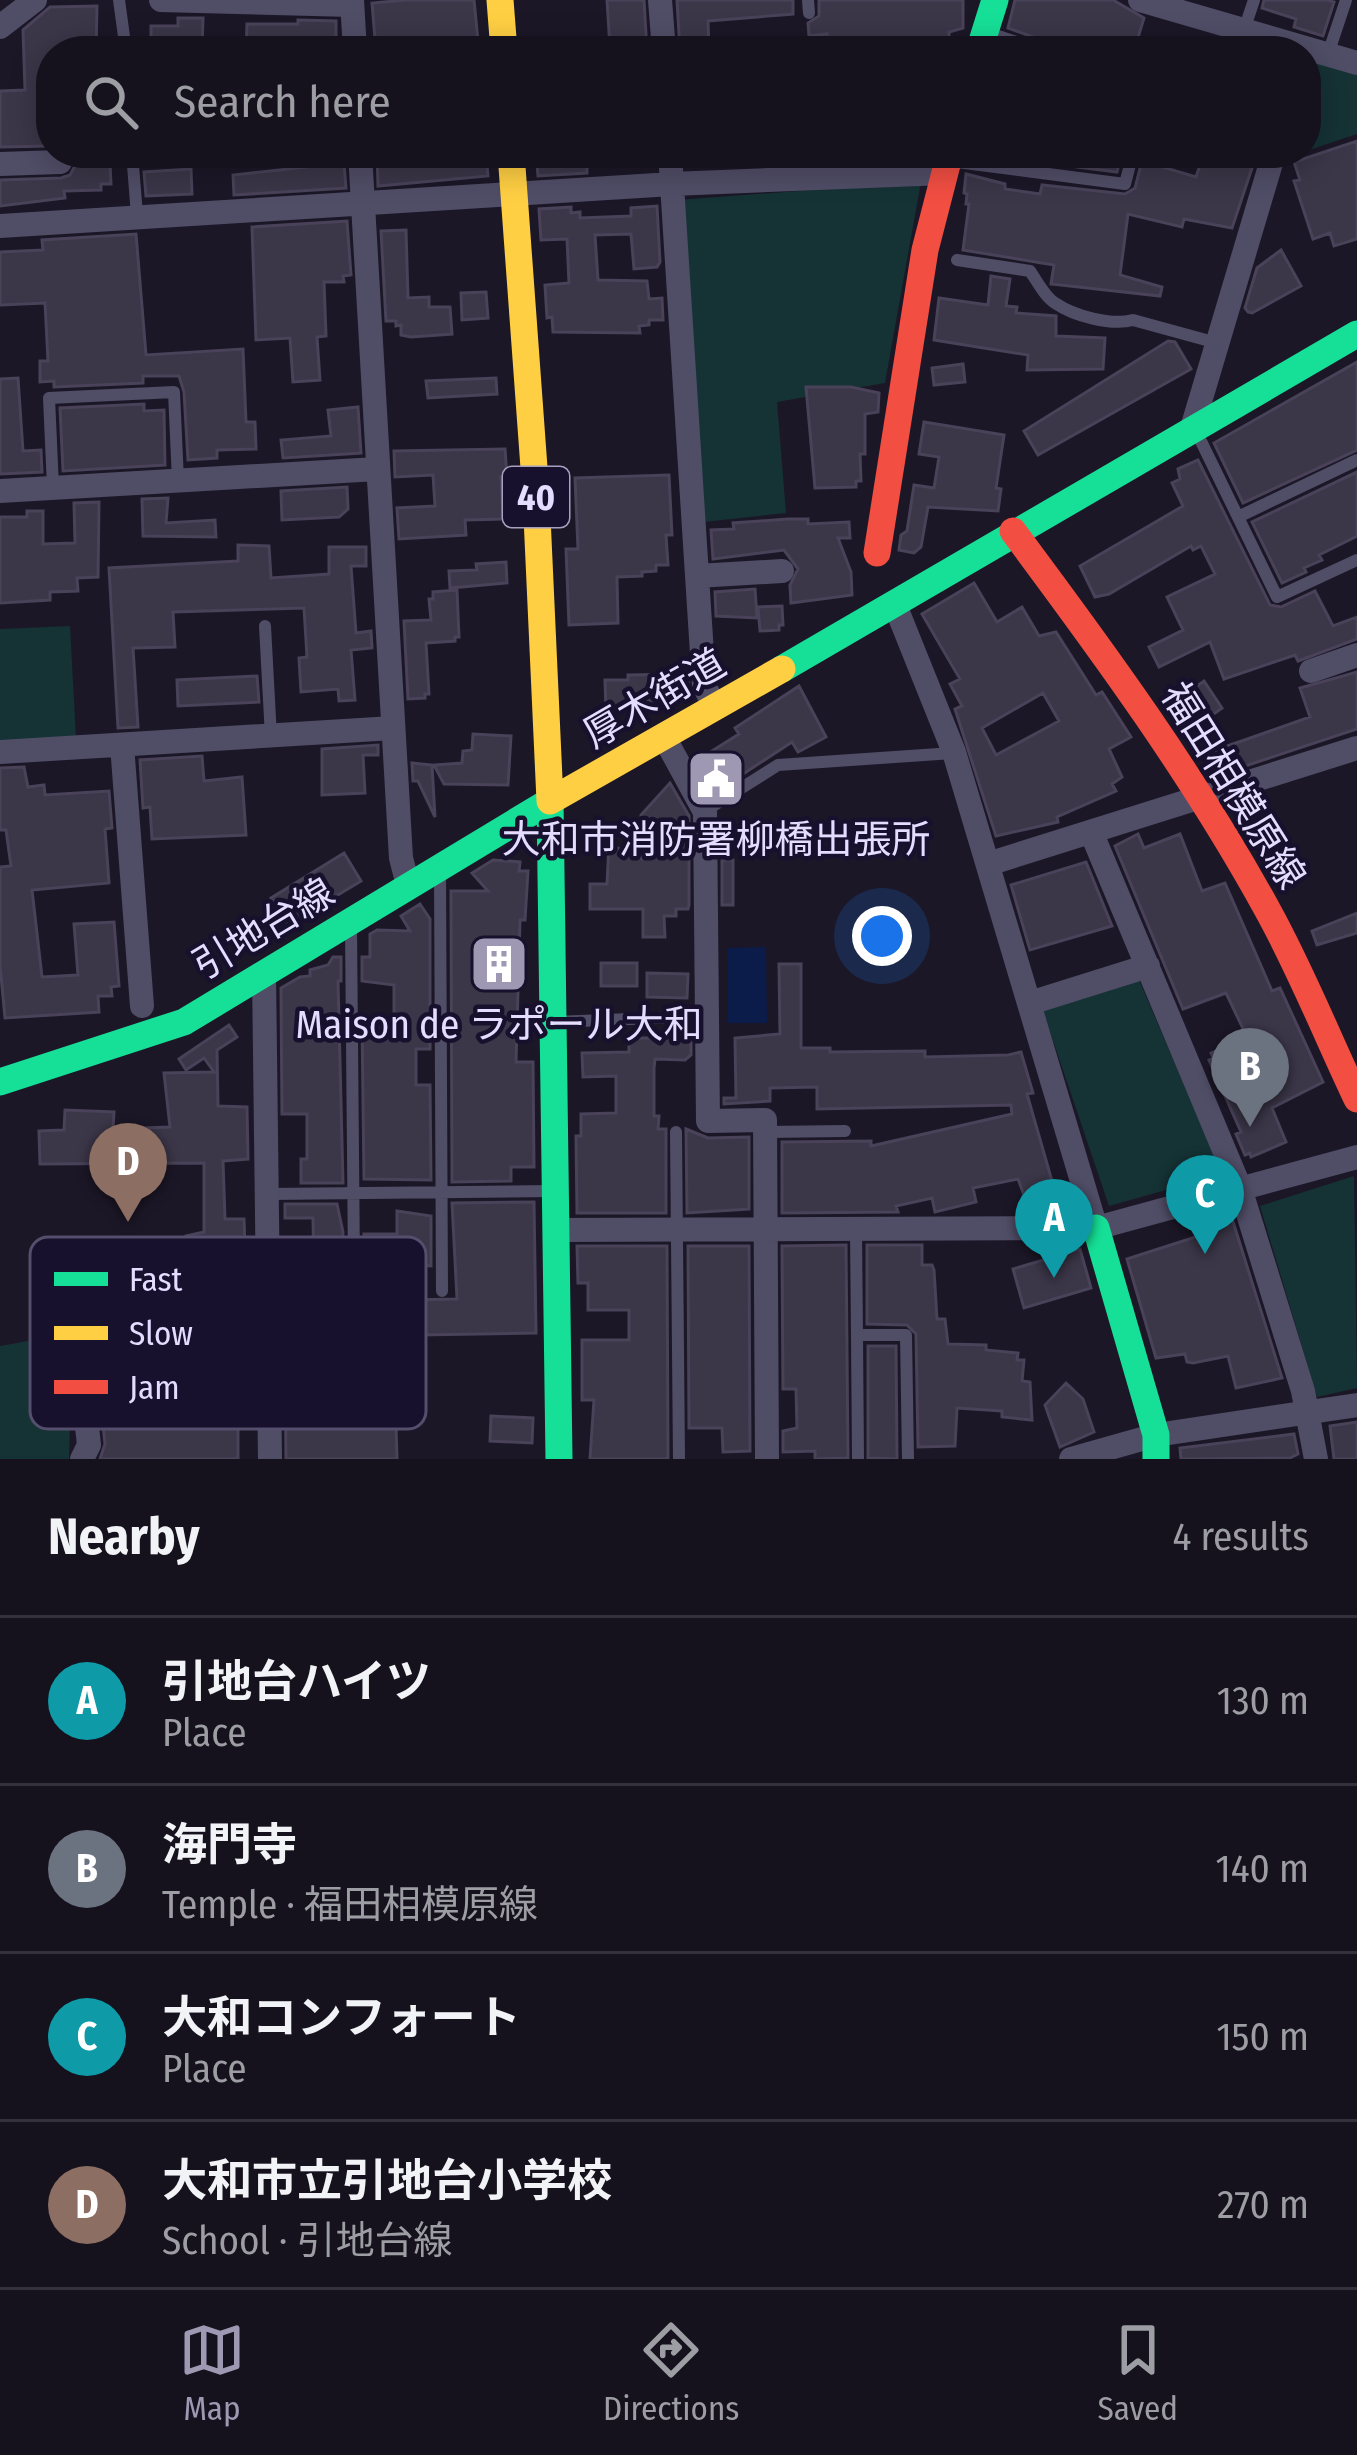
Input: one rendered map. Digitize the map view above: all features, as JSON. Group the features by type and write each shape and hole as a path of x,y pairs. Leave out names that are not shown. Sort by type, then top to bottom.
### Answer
{"street":[{"path":"0,27 35,0"},
{"path":"160,0 352,2 354,36"},
{"path":"500,0 503,36"},
{"path":"660,0 663,36"},
{"path":"983,36 994,0"},
{"path":"1140,0 1176,5 1263,36"},
{"path":"1321,54 1357,63"},
{"path":"0,164 36,163"},
{"path":"361,168 400,857 408,885"},
{"name":"厚木街道","path":"512,168 536,495 550,802 1357,334"},
{"path":"671,168 704,685 715,708"},
{"path":"0,226 873,168"},
{"path":"877,553 925,250 946,168"},
{"path":"1193,425 1270,168"},
{"path":"0,491 377,469"},
{"name":"福田相模原線","path":"1013,531 1103,651 1203,799 1269,912 1357,1099"},
{"path":"697,576 782,571"},
{"path":"895,605 954,752 1156,1447"},
{"path":"1311,671 1357,656"},
{"path":"0,752 392,728"},
{"path":"664,737 705,812 708,1121 765,1120 767,1459"},
{"path":"122,745 142,1006"},
{"path":"988,864 1357,748"},
{"path":"550,802 559,1459"},
{"name":"引地台線","path":"0,1082 162,1030 550,802"},
{"path":"1093,834 1240,1189 1308,1412 1316,1459"},
{"path":"1030,1003 1148,966"},
{"path":"264,973 267,1237"},
{"path":"556,1230 1096,1228 1357,1156"},
{"path":"1071,1459 1156,1447 1357,1405"},
{"path":"82,1459 89,1444 87,1429"},
{"path":"270,1429 270,1459"}],"lane":[{"path":"119,0 124,36"},
{"path":"1244,30 1254,0"},
{"path":"1321,36 1346,0"},
{"path":"133,168 137,215"},
{"path":"996,168 1125,184 1129,168"},
{"path":"957,260 1030,271 1052,303 1095,318 1120,323 1133,320 1217,343"},
{"path":"53,488 49,398 174,392 178,481"},
{"path":"1193,425 1277,597 1357,560"},
{"path":"1238,517 1357,460"},
{"path":"265,626 271,737"},
{"path":"705,812 778,765 954,752"},
{"path":"440,866 442,1291"},
{"path":"350,920 354,1237"},
{"path":"553,1022 710,1016"},
{"path":"765,1132 845,1131"},
{"path":"676,1132 679,1459"},
{"path":"266,1194 555,1192"},
{"path":"856,1229 858,1459"},
{"path":"857,1336 906,1335 908,1459"}],"green space":[{"path":"1321,61 1357,71 1357,134 1321,146"},
{"path":"921,182 885,383 777,402 786,513 703,522 677,200"},
{"path":"70,626 76,738 0,742 0,629"},
{"path":"1139,980 1223,1174 1109,1206 1042,1008"},
{"path":"1354,1176 1357,1388 1317,1397 1260,1206"},
{"path":"30,1341 30,1429 70,1429 69,1459 0,1459 0,1346"}],"water":[{"path":"766,947 767,1023 728,1023 727,948"}],"building":[{"path":"474,0 478,36 375,36 372,3"},
{"path":"607,0 644,0 646,36 609,36"},
{"path":"677,0 793,0 793,14 708,21 708,36 679,36"},
{"path":"819,0 963,0 963,28 949,36 809,36 808,23 819,16"},
{"path":"1015,0 1113,0 1144,18 1139,36 1030,36 1008,28"},
{"path":"1264,0 1334,2 1323,36 1294,27 1296,19 1262,8"},
{"path":"97,6 96,36 36,36 36,146 0,147 0,91 25,90 23,30 50,7"},
{"path":"178,18 203,18 202,36 151,36 151,26 178,26"},
{"path":"298,20 336,21 336,36 247,36 247,24 298,24"},
{"path":"1357,141 1357,239 1334,246 1330,233 1313,239 1294,181 1300,180 1296,168 1321,168 1321,153"},
{"path":"74,168 110,168 111,184 101,184 101,190 64,191 65,198 0,206 0,180 70,175"},
{"path":"344,168 346,188 234,195 233,175"},
{"path":"377,168 487,168 488,176 378,186"},
{"path":"537,168 587,168 587,173 538,176"},
{"path":"1140,168 1166,168 1196,177 1199,168 1252,168 1232,228 1184,219 1182,227 1128,214 1120,275 1162,287 1160,296 1051,284 1054,265 963,250 969,204 964,193 966,174 1005,184 1005,189 1040,194 1042,185 1125,194 1135,188"},
{"path":"191,169 192,194 146,196 144,172"},
{"path":"657,206 657,267 634,269 631,234 595,235 598,280 647,281 649,299 662,298 663,320 649,320 649,325 639,326 640,333 553,332 545,285 569,283 567,239 541,240 539,209 571,207 571,213 580,212 580,218 631,216 631,208"},
{"path":"347,221 351,275 343,276 344,282 324,282 326,336 317,337 320,380 293,382 290,338 256,340 252,227"},
{"path":"406,230 408,298 429,297 429,307 450,307 452,334 411,337 401,335 396,321 386,321 381,231"},
{"path":"136,234 146,355 243,349 246,422 255,422 256,449 217,450 217,458 188,460 179,376 143,376 143,383 54,387 54,381 40,382 40,361 48,361 45,303 0,305 0,252 43,250 42,240"},
{"path":"1281,250 1301,286 1248,312 1245,308 1257,268"},
{"path":"991,276 1010,279 1006,306 1017,307 1016,313 1056,316 1056,336 1105,338 1103,369 1027,370 1028,355 934,340 939,298 988,305"},
{"path":"486,292 488,318 462,320 461,293"},
{"path":"1168,341 1175,342 1191,369 1038,455 1024,431"},
{"path":"1357,362 1357,450 1243,503 1214,443"},
{"path":"963,364 965,382 934,385 932,368"},
{"path":"18,378 23,451 41,450 42,472 0,474 0,379"},
{"path":"496,378 497,394 428,398 426,381"},
{"path":"806,387 851,387 879,393 878,412 865,414 865,454 860,454 861,481 856,481 856,487 815,488"},
{"path":"144,404 144,411 164,410 165,465 63,471 60,408"},
{"path":"358,407 361,453 283,458 281,440 331,436 328,410"},
{"path":"924,422 1004,435 996,488 1001,489 998,511 928,507 921,547 914,553 899,550 914,485 934,488 939,457 919,454"},
{"path":"505,449 503,519 465,520 466,535 399,539 397,508 435,506 433,475 395,477 394,451"},
{"path":"1198,460 1270,605 1281,607 1315,591 1333,626 1357,617 1357,639 1298,661 1295,655 1224,679 1210,642 1159,667 1149,647 1183,630 1167,597 1215,574 1201,546 1193,550 1191,546 1109,594 1095,597 1080,566 1183,506 1172,483 1180,479 1178,469"},
{"path":"1357,472 1357,536 1319,555 1322,560 1282,583 1252,522"},
{"path":"669,475 672,535 666,535 668,565 656,565 656,571 642,572 642,576 617,577 618,623 569,625 566,549 578,549 575,478"},
{"path":"347,487 348,509 339,517 282,520 281,491"},
{"path":"168,498 166,523 215,520 216,537 143,536 142,499"},
{"path":"99,502 98,577 77,578 78,591 50,592 50,600 0,603 0,517 27,517 27,511 43,511 43,544 75,543 74,503"},
{"path":"808,519 808,524 849,522 850,538 838,538 851,572 852,595 791,603 790,585 798,569 784,550 713,559 711,530 734,529 733,523"},
{"path":"238,545 269,546 271,578 329,574 329,547 366,547 366,566 351,566 356,633 371,631 372,648 351,650 355,700 339,701 338,689 301,692 299,658 307,657 304,608 173,612 175,647 133,648 138,727 118,728 109,568 238,561"},
{"path":"506,562 507,583 450,588 449,571"},
{"path":"974,583 997,622 1022,607 1039,636 1056,632 1096,695 1102,692 1131,737 1109,749 1122,777 1112,784 1116,791 1057,817 1058,822 996,836 955,709 962,706 950,684 960,679 922,614","holes":["1043,693 1059,721 996,755 982,728"]},
{"path":"755,589 757,618 716,616 715,592"},
{"path":"457,590 459,637 426,643 429,694 408,699 404,621 431,620 433,592"},
{"path":"782,606 779,630 760,631 758,607"},
{"path":"1357,672 1357,729 1221,774 1213,751 1310,717 1300,688"},
{"path":"687,674 690,693 685,697 646,702 646,710 606,711 605,680"},
{"path":"257,676 259,702 178,706 177,680"},
{"path":"1204,681 1222,708 1192,729 1173,703"},
{"path":"799,686 826,737 798,752 792,742 714,793 696,761 739,734 735,728"},
{"path":"473,734 511,736 508,785 444,784 434,765 462,763 463,751 472,750"},
{"path":"378,745 378,755 363,755 365,793 322,795 322,749"},
{"path":"202,756 204,781 242,777 246,835 152,839 150,807 143,808 140,760"},
{"path":"412,763 432,765 435,817 418,781 413,781"},
{"path":"24,767 28,787 44,785 45,795 109,791 112,828 105,829 109,883 32,890 42,977 78,975 74,924 114,922 119,986 111,987 112,996 98,996 99,1012 5,1018 0,867 11,866 6,830 0,830 0,768"},
{"path":"670,783 689,816 689,905 676,909 676,916 664,916 665,937 643,937 643,909 590,909 590,884 607,884 609,844 642,859 641,815"},
{"path":"1138,834 1144,848 1180,834 1202,891 1225,883 1272,991 1280,988 1323,1082 1272,1108 1286,1142 1251,1157 1245,1155 1236,1134 1241,1132 1209,1060 1211,1053 1247,1037 1226,993 1183,1009 1115,846"},
{"path":"344,853 361,881 288,925 271,898"},
{"path":"493,860 520,862 519,871 528,871 525,920 520,920 516,1062 533,1062 534,1167 511,1167 511,1181 452,1182 451,891 488,891 472,873"},
{"path":"722,860 733,860 733,905 722,905"},
{"path":"1086,862 1112,926 1030,950 1011,885"},
{"path":"420,904 430,919 430,1049 416,1049 416,1085 430,1085 431,1180 364,1179 362,1021 394,1021 394,985 362,981 362,957 370,957 370,934 377,930 410,931 401,916"},
{"path":"1357,913 1357,933 1317,945 1312,931"},
{"path":"333,957 341,957 343,1183 301,1183 301,1159 307,1159 307,1114 282,1114 281,988 310,976 310,970 328,965"},
{"path":"601,963 637,963 637,986 601,986"},
{"path":"779,964 801,964 801,1048 925,1051 925,1057 1021,1052 1033,1093 1027,1094 1058,1202 1030,1211 1018,1179 973,1188 976,1202 935,1212 932,1198 896,1206 898,1212 782,1213 782,1142 871,1141 871,1146 1012,1114 1011,1105 817,1109 817,1087 770,1088 770,1101 724,1104 724,1098 736,1098 735,1038 780,1034"},
{"path":"647,973 688,974 687,998 647,997"},
{"path":"229,1025 237,1037 217,1050 218,1106 247,1107 248,1159 223,1161 225,1219 244,1219 245,1237 186,1237 204,1232 204,1163 40,1164 39,1131 64,1130 65,1110 114,1112 113,1129 170,1127 164,1073 214,1072 204,1058 186,1070 179,1059"},
{"path":"629,1038 691,1038 691,1055 685,1060 655,1059 654,1116 659,1116 658,1129 666,1129 666,1213 577,1213 576,1136 581,1136 581,1114 616,1113 616,1076 583,1077 582,1053 629,1052"},
{"path":"686,1129 708,1138 749,1137 749,1209 687,1213"},
{"path":"534,1202 536,1333 426,1335 426,1300 457,1299 452,1203"},
{"path":"285,1204 337,1204 343,1237 313,1237 313,1218 285,1218"},
{"path":"397,1211 431,1216 431,1266 426,1266 426,1237 364,1237 397,1234"},
{"path":"1230,1212 1282,1378 1236,1388 1228,1356 1193,1363 1187,1362 1185,1354 1156,1358 1127,1259 1208,1233 1205,1219"},
{"path":"846,1245 848,1458 815,1459 815,1451 783,1452 783,1431 797,1428 796,1389 783,1389 782,1246"},
{"path":"867,1245 922,1245 922,1265 932,1265 934,1270 937,1319 945,1319 948,1344 986,1345 986,1350 1018,1353 1017,1360 1024,1360 1022,1381 1030,1382 1032,1420 1002,1417 1002,1411 957,1408 955,1446 918,1447 916,1334 907,1325 867,1324"},
{"path":"577,1246 667,1246 668,1459 590,1459 594,1400 582,1400 582,1340 629,1340 629,1310 588,1310 588,1283 578,1283"},
{"path":"688,1246 749,1246 750,1451 723,1452 722,1428 689,1428"},
{"path":"1080,1249 1091,1288 1024,1308 1013,1269"},
{"path":"868,1346 896,1346 897,1459 868,1458"},
{"path":"1066,1383 1083,1399 1094,1432 1060,1447 1045,1405"},
{"path":"491,1416 533,1418 532,1443 490,1441"},
{"path":"1357,1422 1357,1459 1334,1459 1330,1426"},
{"path":"103,1429 238,1429 238,1459 100,1459"},
{"path":"286,1429 396,1429 397,1459 286,1459"},
{"path":"1294,1434 1298,1454 1290,1458 1181,1459 1180,1448"}],"traffic: fast":[{"path":"984,36 995,0"},
{"path":"782,669 1357,334"},
{"path":"0,1082 184,1022 550,801 559,1459"},
{"path":"1096,1228 1156,1435 1156,1459"}],"traffic: slow":[{"path":"500,0 503,36"},
{"path":"512,168 536,495 550,801 782,669"}],"traffic: jam":[{"path":"877,553 925,250 946,168"},
{"path":"1013,531 1147,716 1239,860 1291,956 1357,1099"}],"place":[{"name":"大和市消防署柳橋出張所","path":"716,779"},
{"name":"Maison de ラポール大和","path":"499,964"},
{"name":"海門寺","path":"1250,1127"},
{"name":"大和市立引地台小学校","path":"128,1222"},
{"name":"大和コンフォート","path":"1205,1254"},
{"name":"引地台ハイツ","path":"1054,1278"}]}
